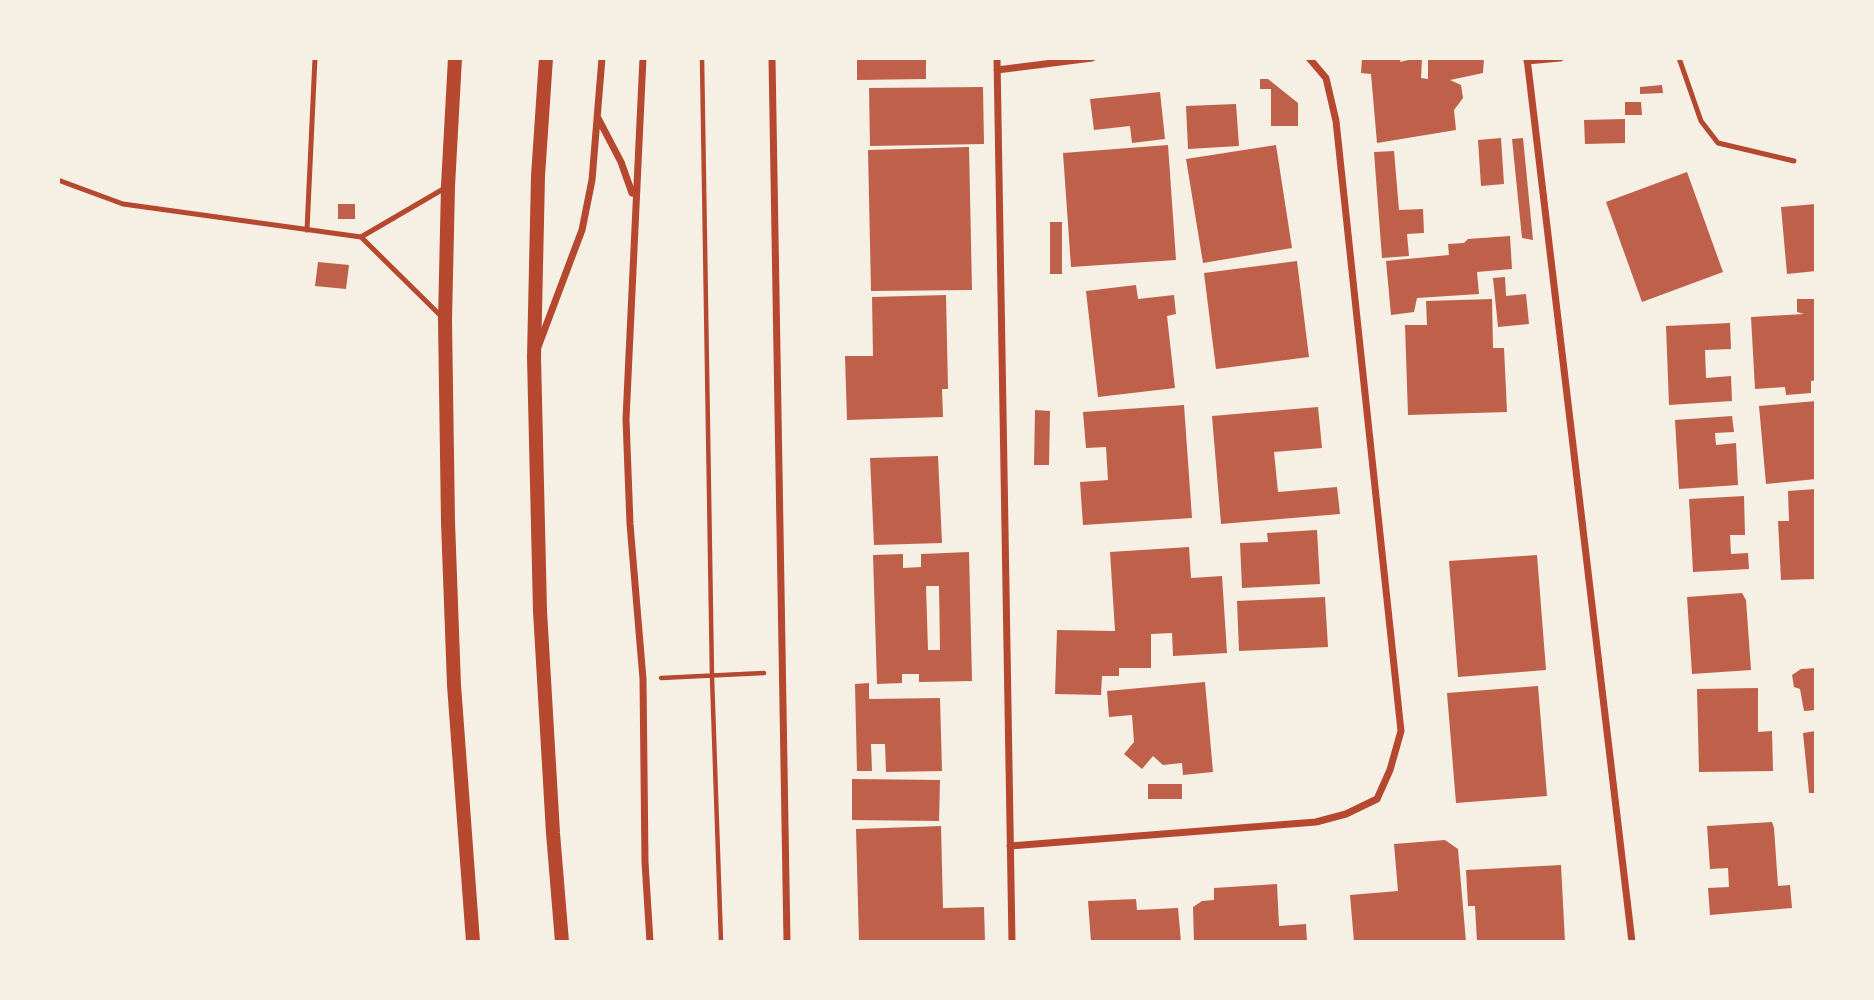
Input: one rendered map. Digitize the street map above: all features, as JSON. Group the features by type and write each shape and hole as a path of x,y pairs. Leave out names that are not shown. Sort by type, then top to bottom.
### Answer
{"main road":[{"path":"456,58 445,320 454,685 473,942"},
{"path":"546,58 538,176 534,357 540,611 562,942"}],"street":[{"path":"534,357 582,230 592,180 602,58"},
{"path":"643,58 626,419 630,524 643,679 645,863 650,942"},
{"path":"772,58 787,942"},
{"path":"996,58 1012,942"},
{"path":"997,70 1092,58"},
{"path":"1010,846 1316,822 1346,814 1377,799 1390,770 1401,731 1336,121 1326,78 1308,58"},
{"path":"1560,58 1527,59 1632,942"},
{"path":"598,117 621,162 635,200"}],"lane":[{"path":"307,230 315,58"},
{"path":"1679,58 1701,121 1718,143 1794,161"},
{"path":"58,180 123,204 361,237 445,320"},
{"path":"361,237 449,186"}],"path":[{"path":"702,58 712,677 721,942"},
{"path":"643,679 782,672"}],"building":[{"path":"857,58 926,58 926,79 857,80"},
{"path":"1362,58 1401,58 1400,62 1408,58 1422,58 1421,78 1428,79 1428,58 1484,58 1483,73 1450,80 1461,85 1463,98 1454,110 1456,130 1377,143 1371,74 1361,73"},
{"path":"1260,79 1268,79 1298,103 1298,126 1271,126 1271,89 1260,89"},
{"path":"1662,85 1663,93 1640,94 1640,87"},
{"path":"983,87 984,144 870,146 869,88"},
{"path":"1160,92 1165,139 1132,143 1130,126 1094,130 1090,99"},
{"path":"1625,102 1641,102 1642,115 1625,115"},
{"path":"1236,104 1239,146 1188,149 1186,106"},
{"path":"1625,119 1625,143 1585,144 1584,120"},
{"path":"1501,138 1504,184 1481,186 1478,140"},
{"path":"1523,138 1533,240 1522,238 1512,139"},
{"path":"1168,145 1176,260 1071,267 1063,153"},
{"path":"1276,145 1292,248 1203,263 1186,159"},
{"path":"969,147 972,290 871,291 868,150"},
{"path":"1394,151 1399,210 1423,209 1424,233 1407,234 1409,256 1382,258 1374,152"},
{"path":"1687,172 1723,272 1642,302 1606,202"},
{"path":"338,204 355,204 355,219 338,219"},
{"path":"1816,204 1816,271 1787,274 1781,207"},
{"path":"1050,222 1062,222 1062,274 1050,274"},
{"path":"1510,236 1512,269 1477,272 1479,294 1417,298 1414,312 1391,315 1386,261 1449,255 1448,244 1464,243 1468,239"},
{"path":"1297,261 1309,357 1216,369 1204,273"},
{"path":"318,262 349,265 346,289 315,286"},
{"path":"1505,277 1506,296 1526,294 1529,324 1498,327 1493,278"},
{"path":"1136,285 1138,299 1174,295 1176,314 1167,316 1175,388 1098,397 1086,291"},
{"path":"946,295 948,389 942,389 943,417 847,420 845,356 873,356 872,297"},
{"path":"1492,299 1493,348 1504,348 1507,412 1408,415 1405,325 1427,325 1426,301"},
{"path":"1797,299 1816,299 1816,380 1811,381 1811,393 1786,395 1785,387 1755,389 1751,317 1804,314 1797,312"},
{"path":"1730,323 1731,349 1705,350 1706,378 1731,376 1732,401 1669,405 1666,326"},
{"path":"1816,401 1816,479 1766,484 1759,406"},
{"path":"1184,405 1192,518 1083,525 1080,482 1108,480 1106,447 1086,448 1083,412"},
{"path":"1318,407 1322,448 1274,452 1278,492 1337,487 1340,514 1221,524 1212,416"},
{"path":"1035,410 1050,411 1049,465 1034,465"},
{"path":"1732,416 1734,432 1715,433 1716,445 1736,443 1738,485 1679,489 1675,420"},
{"path":"938,456 942,543 874,545 870,458"},
{"path":"1816,489 1816,579 1781,580 1778,521 1789,521 1788,491"},
{"path":"1744,496 1745,535 1730,535 1731,554 1748,553 1749,569 1693,572 1689,499"},
{"path":"1317,530 1320,584 1242,588 1240,543 1268,542 1267,533"},
{"path":"1189,547 1191,578 1222,576 1227,653 1173,656 1172,633 1151,634 1151,668 1119,668 1119,676 1102,676 1101,695 1055,694 1057,630 1115,631 1110,552"},
{"path":"969,552 972,681 919,682 919,674 902,674 902,683 877,684 873,555 903,554 903,568 921,567 921,554","holes":["926,586 939,586 940,650 928,650"]},
{"path":"1537,555 1546,670 1458,677 1449,561"},
{"path":"1742,593 1746,600 1751,670 1692,674 1687,597"},
{"path":"1325,597 1328,647 1239,651 1237,601"},
{"path":"1816,668 1816,710 1804,711 1800,689 1794,687 1792,675 1801,669"},
{"path":"1205,682 1213,772 1183,775 1182,763 1163,765 1153,756 1142,769 1124,754 1134,742 1132,715 1109,717 1107,691"},
{"path":"869,683 869,699 940,698 942,771 886,772 885,744 871,744 872,771 857,771 855,684"},
{"path":"1538,686 1547,796 1456,803 1447,693"},
{"path":"1758,688 1758,732 1772,731 1773,771 1699,772 1697,689"},
{"path":"1816,731 1816,793 1809,793 1803,733"},
{"path":"852,779 940,780 939,821 852,820"},
{"path":"1148,784 1182,784 1182,799 1148,799"},
{"path":"1772,822 1778,886 1790,885 1792,908 1710,915 1708,888 1729,887 1728,868 1710,869 1707,826"},
{"path":"941,826 943,908 984,907 985,942 859,942 856,829"},
{"path":"1445,840 1458,849 1466,942 1354,942 1350,895 1398,891 1394,844"},
{"path":"1561,865 1565,942 1477,942 1475,906 1468,906 1466,870"},
{"path":"1277,884 1279,926 1306,924 1307,942 1194,942 1193,907 1202,901 1214,900 1214,888"},
{"path":"1136,899 1137,910 1178,908 1181,942 1091,942 1088,901"}]}
